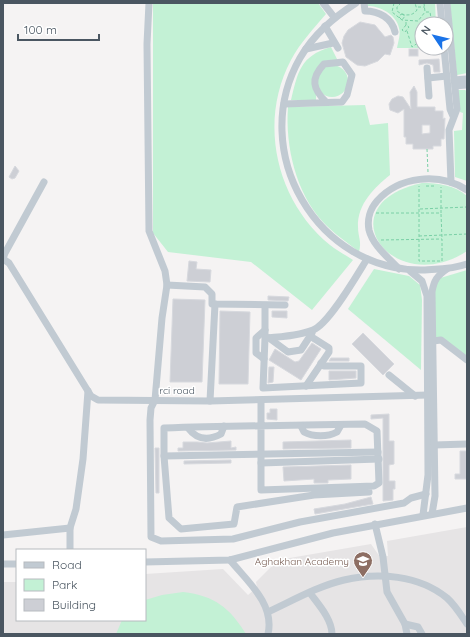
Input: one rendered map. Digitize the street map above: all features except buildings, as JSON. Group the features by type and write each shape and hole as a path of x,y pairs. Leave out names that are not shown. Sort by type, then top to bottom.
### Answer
{"street":[{"path":"149,3 147,44 150,231 165,271 167,285 162,318 155,400 151,408 150,420 151,537 157,540 232,539 300,522 404,503 411,498 426,496"},
{"path":"323,3 334,17"},
{"path":"356,3 334,17 325,26 306,49 292,75 284,104 282,128 283,147 289,170 300,198 310,213 330,235 350,250 368,259 399,269 409,270 447,269 466,264"},
{"path":"364,3 365,11 372,11 383,15 389,21 395,32"},
{"path":"440,3 441,16"},
{"path":"447,3 457,109 453,116 450,130 451,182"},
{"path":"306,49 336,46 325,26"},
{"path":"445,56 450,109 453,116"},
{"path":"284,104 342,102 347,95 352,75 342,62 324,64 316,74 316,88 326,102"},
{"path":"428,68 429,96"},
{"path":"428,78 447,76"},
{"path":"454,83 467,82"},
{"path":"399,269 373,240 369,228 372,207 389,190 401,184 416,180 427,182 451,182 467,190"},
{"path":"3,259 44,182"},
{"name":"rci road","path":"3,259 9,263 91,396 98,400 210,401 428,395"},
{"path":"267,338 288,352 301,350 312,333 340,301 368,259"},
{"path":"432,514 435,496 433,283 437,276 447,269"},
{"path":"409,270 422,281 427,296 428,395 426,496 423,515"},
{"path":"167,285 205,288 212,294 212,304 265,306 285,305"},
{"path":"210,401 215,304"},
{"path":"265,306 265,330 267,338 261,400 261,426 261,490 374,486 379,483 377,431 365,424 301,426 261,426 224,426 164,428 164,456 169,518 182,528 234,524 237,507 314,496 369,492"},
{"path":"264,359 256,353 256,338 265,330"},
{"path":"267,338 279,338 312,333"},
{"path":"306,386 329,352 329,348 312,333"},
{"path":"433,341 441,340 467,360"},
{"path":"263,388 361,383 361,366 324,366 321,363"},
{"path":"389,375 415,396"},
{"path":"70,549 70,528 76,509 83,459 88,391"},
{"path":"301,426 304,432 311,436 328,435 337,432 341,424"},
{"path":"188,428 195,436 204,439 221,434 224,426"},
{"path":"434,445 467,444"},
{"path":"164,456 378,452"},
{"path":"261,463 379,460"},
{"path":"146,562 230,560 333,532 467,508"},
{"path":"375,524 383,557 387,592 405,624 407,634"},
{"path":"3,535 70,528"},
{"path":"230,560 264,602 268,612 268,634"},
{"path":"3,564 16,564"},
{"path":"268,612 310,592 343,580 385,575 414,581 442,594 453,603 467,624"},
{"path":"310,592 331,626 332,634"},
{"path":"405,624 418,627 422,634"}],"path":[{"path":"397,7 401,3"},
{"path":"415,3 418,7"},
{"path":"398,12 397,7 393,4 391,10 394,16 402,20 418,21 425,12 424,3"},
{"path":"418,7 425,6"},
{"path":"398,12 412,15 418,7"},
{"path":"394,16 398,12"},
{"path":"425,12 430,12 431,16"},
{"path":"402,14 399,17 402,20"},
{"path":"402,14 405,16 402,20"},
{"path":"406,20 406,25 409,27 407,31 412,47 414,46"},
{"path":"406,25 402,30 407,31"},
{"path":"419,186 419,261 442,261 441,186 427,182 427,149"},
{"path":"419,209 467,207"},
{"path":"370,213 441,213"},
{"path":"419,236 467,234"},
{"path":"373,240 442,239"}],"shaded area":[{"name":"Aghakhan Academy","path":"467,527 467,634 3,634 3,582 16,582 16,621 146,621 146,574 223,569 248,595 257,587 256,582 278,560 371,544 380,557 388,556 387,541"}],"green space":[{"path":"153,3 318,3 326,14 312,30 291,60 281,84 276,109 275,134 278,159 285,183 296,206 311,227 330,245 353,260 312,310 251,262 168,252 153,233"},
{"path":"366,3 435,3 436,16 414,16 414,48 397,48 400,30 395,19 382,9 367,6"},
{"path":"450,3 467,3 467,73 457,75 454,44 454,16 451,16"},
{"path":"331,47 338,61 317,67 316,100 291,100 302,66 313,55"},
{"path":"329,65 335,65 345,72 348,81 347,87 341,94 335,97 329,97 319,90 316,84 316,78 323,68"},
{"path":"458,90 467,91 467,181 455,177 454,131 462,130 463,113 460,112"},
{"path":"365,105 370,125 388,123 390,175 368,197 360,211 358,219 360,242 359,252 323,222 306,197 299,183 294,168 288,137 288,107"},
{"path":"422,183 446,185 457,189 467,196 467,251 440,263 415,264 394,257 380,243 373,227 377,209 393,194"},
{"path":"374,269 409,276 420,285 422,300 421,370 348,309"},
{"path":"467,270 467,356 435,339 434,288 437,279"},
{"path":"183,592 204,596 213,600 227,610 246,634 116,634 122,621 146,621 146,600 162,595"}],"place":[{"name":"Aghakhan Academy","path":"363,578"}]}
